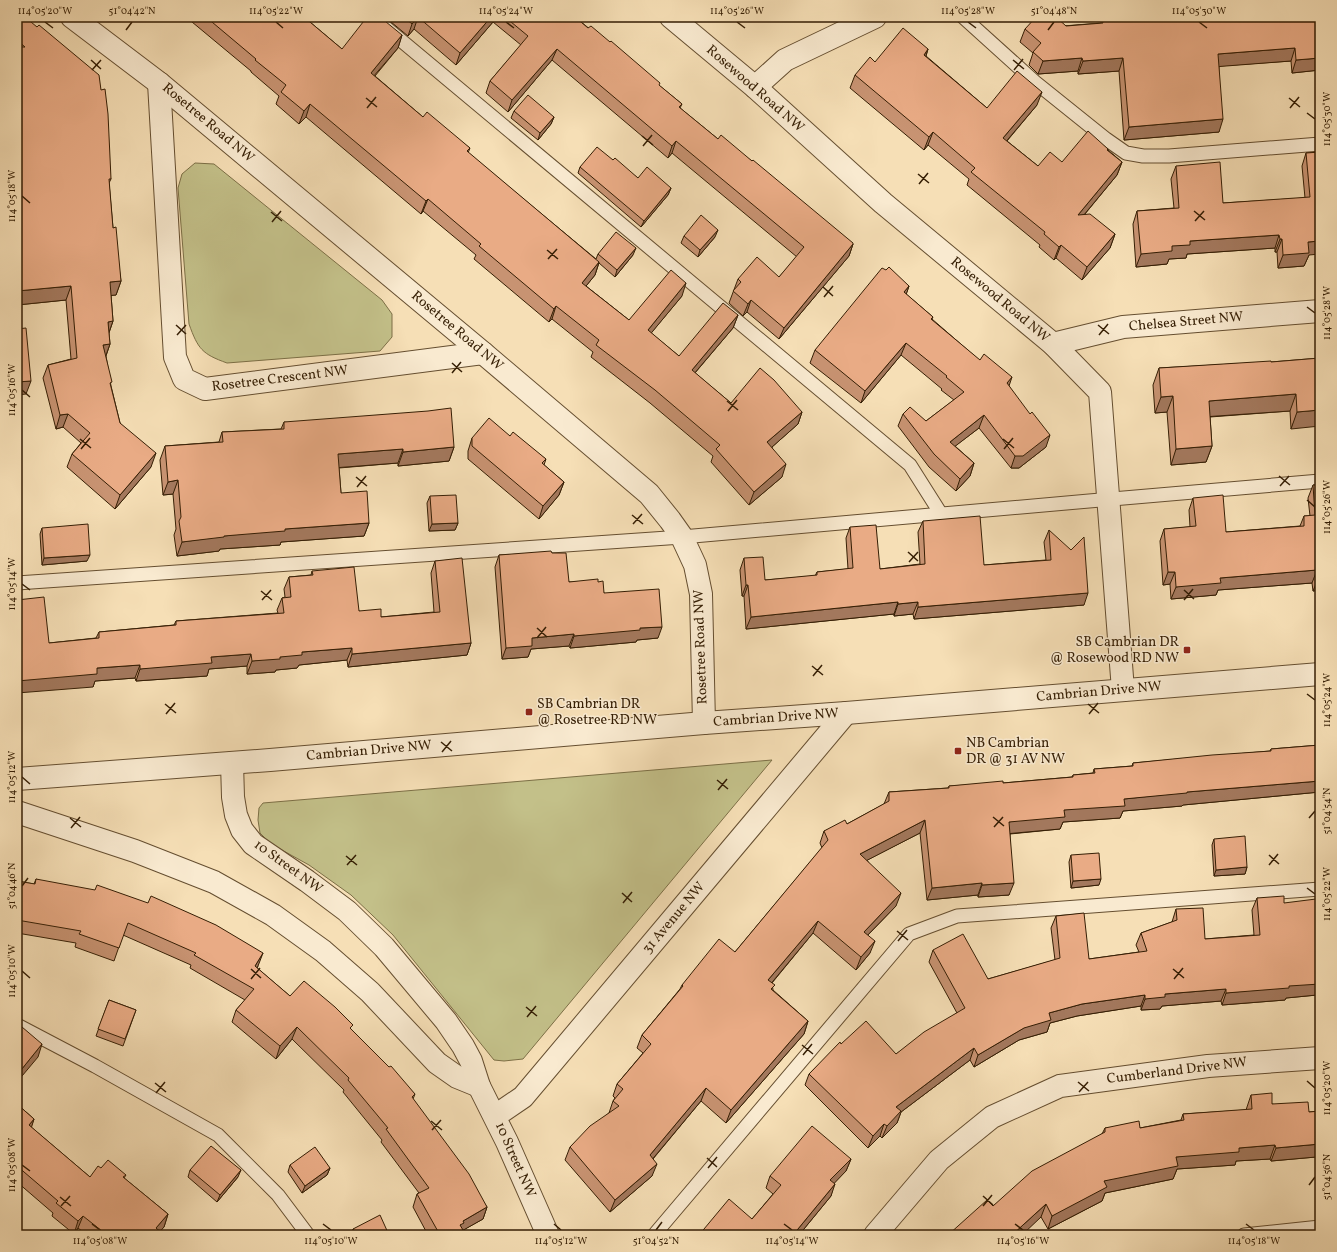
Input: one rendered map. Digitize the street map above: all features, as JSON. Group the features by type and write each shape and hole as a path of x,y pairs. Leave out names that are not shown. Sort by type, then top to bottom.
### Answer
{"street":[{"name":"Rosetree Road NW","path":"72,17 159,83 483,352 649,494 682,537 695,565 701,594 704,723"},
{"name":"Rosewood Road NW","path":"671,17 755,87 884,203 1053,344 1100,392 1123,690"},
{"path":"755,87 785,60 875,17"},
{"name":"Rosetree Crescent NW","path":"159,83 175,357 184,379 205,389 483,352"},
{"name":"Chelsea Street NW","path":"1053,344 1123,327 1320,310"},
{"name":"Cambrian Drive NW","path":"232,763 704,723 846,713 1320,674"},
{"name":"31 Avenue NW","path":"495,1116 523,1097 846,713"},
{"path":"17,779 232,763"},
{"name":"10 Street NW","path":"232,763 233,797 236,815 242,830 253,844 308,881 347,911 384,946 459,1039 471,1061 479,1086 495,1116 548,1235"},
{"path":"17,812 135,851 214,882 273,915 323,951 370,992 437,1064 457,1077 479,1086"},
{"name":"Cumberland Drive NW","path":"875,1235 940,1160 992,1117 1060,1086 1208,1066 1320,1058"}],"lane":[{"path":"374,17 910,466 941,514"},
{"path":"963,17 1035,82 1106,139 1126,153 1143,156 1169,156 1320,144"},
{"path":"17,584 682,537 1320,481"},
{"path":"654,1235 909,934 957,916 1320,889"},
{"path":"17,1025 95,1066 218,1135 278,1195 308,1235"},
{"path":"1244,1235 1320,1227"}],"shaded area":[{"path":"195,163 214,164 382,300 392,314 392,337 380,351 227,363 212,357 202,350 195,339 189,324 178,188 182,174"},
{"path":"772,760 523,1059 504,1061 494,1060 393,935 351,895 309,865 271,844 260,833 258,820 259,808 263,803"}],"building":[{"path":"17,17 25,17 37,27 39,25 99,75 101,90 105,89 108,114 111,179 109,179 113,228 116,227 121,281 110,282 113,321 108,322 110,344 103,345 112,382 110,383 120,423 156,453 120,495 72,454 90,433 68,414 60,415 48,365 77,358 71,286 17,291 17,47 25,47 17,40"},
{"path":"206,17 304,17 342,49 367,17 380,17 402,35 371,73 423,117 427,112 470,148 467,151 599,262 582,283 629,320 671,270 686,283 648,330 679,356 723,303 738,315 692,370 731,403 760,368 774,380 802,412 767,442 786,464 754,492 716,449 720,445 655,390 596,345 599,340 556,306 554,309 479,246 481,244 428,199 426,201 310,104 304,111 281,92 286,85"},
{"path":"404,17 418,17 412,24"},
{"path":"418,17 491,17 460,53"},
{"path":"505,17 575,17 588,28 591,26 660,83 659,85 682,104 679,107 718,139 721,135 752,161 753,160 853,243 784,328 751,300 748,304 733,291 741,282 738,279 757,257 779,277 804,247 676,141 672,146 557,49 512,100 490,81 528,36"},
{"path":"1036,17 1056,17 1066,26 1103,23 1102,20 1138,18 1139,20 1170,17 1320,17 1320,58 1296,60 1295,48 1218,54 1223,119 1129,127 1123,58 1083,61 1082,58 1043,61 1033,52 1041,43 1025,29"},
{"path":"903,28 928,49 924,55 987,108 1017,71 1042,92 1003,138 1038,166 1050,152 1062,162 1088,131 1108,149 1107,150 1122,162 1078,215 1090,214 1115,234 1087,267 1061,245 1059,247 1044,234 1045,232 971,172 975,168 933,132 929,137 855,75 870,57 875,62"},
{"path":"528,95 554,117 540,133 514,111"},
{"path":"597,147 613,160 615,158 638,178 647,167 671,188 644,221 580,167"},
{"path":"1320,152 1320,241 1308,242 1309,253 1283,255 1282,239 1280,239 1279,235 1190,241 1190,245 1172,246 1172,251 1141,254 1137,211 1179,208 1176,166 1220,162 1223,203 1310,197 1306,153"},
{"path":"701,215 718,230 700,250 684,236"},
{"path":"616,232 636,248 617,270 598,254"},
{"path":"889,267 909,286 904,292 933,317 931,319 980,360 984,354 1012,377 1007,383 1030,414 1032,412 1050,435 1023,456 1015,456 984,415 950,442 974,463 960,479 934,454 903,414 910,407 926,421 964,392 946,377 947,376 906,343 865,391 815,350 882,268 886,270"},
{"path":"26,328 31,381 17,382 17,329"},
{"path":"1320,358 1320,410 1297,412 1296,394 1209,401 1212,446 1176,449 1173,396 1161,397 1159,368"},
{"path":"451,408 454,447 403,452 403,449 338,454 341,493 367,491 369,523 285,529 285,531 224,536 182,542 179,521 181,517 178,480 168,482 165,446 223,442 222,432 284,429 284,422"},
{"path":"489,418 510,436 513,432 546,459 542,463 564,482 543,506 472,446 472,438"},
{"path":"1313,485 1320,485 1320,578 1318,579 1317,570 1220,578 1221,583 1176,587 1175,572 1168,572 1164,529 1196,526 1193,498 1223,495 1226,532 1304,526 1304,516 1315,515"},
{"path":"456,495 458,523 432,524 430,496"},
{"path":"980,516 984,565 1051,560 1049,530 1071,550 1084,537 1088,593 918,607 918,602 898,604 898,602 751,617 744,558 763,557 765,580 817,575 817,572 853,568 850,527 876,525 880,569 925,564 923,521"},
{"path":"88,524 90,555 44,558 42,528"},
{"path":"551,551 552,553 566,553 569,582 598,579 598,582 603,581 604,593 659,589 662,627 640,628 640,630 574,636 574,634 532,638 532,646 506,648 499,555"},
{"path":"462,558 471,643 352,654 352,648 302,652 302,655 280,657 280,659 252,661 251,654 211,657 212,663 140,669 140,665 97,668 97,674 17,681 17,600 44,597 49,643 99,638 99,632 176,625 176,621 284,613 282,598 291,597 289,577 313,575 312,571 354,567 359,611 381,609 381,617 440,612 435,561"},
{"path":"1320,745 1320,781 1187,792 1124,799 1125,806 1064,810 1065,817 1009,822 1014,883 982,885 982,883 932,888 925,820 860,854 901,893 864,932 875,941 861,957 818,921 768,980 775,985 771,989 808,1021 731,1110 706,1088 650,1155 657,1164 615,1200 570,1147 590,1126 619,1106 613,1101 623,1089 617,1084 651,1044 642,1035 683,986 682,985 719,939 735,952 828,840 824,831 845,820 847,824 889,801 889,792 949,788 949,786 1003,781 1003,783 1073,777 1073,775 1095,773 1094,769 1133,766 1133,763 1271,751 1271,749"},
{"path":"1245,836 1247,867 1216,870 1214,839"},
{"path":"1099,853 1101,879 1073,881 1071,855"},
{"path":"36,879 95,890 97,885 148,903 151,896 216,925 263,953 255,966 290,996 304,981 335,1007 353,1025 350,1028 389,1067 391,1066 415,1094 412,1097 469,1174 487,1207 463,1221 464,1223 460,1225 466,1235 440,1235 417,1194 429,1188 386,1129 388,1128 348,1080 349,1078 297,1027 280,1046 236,1010 254,989 194,955 196,953 128,923 119,948 79,934 81,931 17,920 17,881 35,884"},
{"path":"1284,896 1284,903 1316,899 1320,935 1320,984 1226,993 1226,989 1165,994 1165,997 1145,999 1145,995 1082,1004 1049,1013 1051,1020 1024,1028 978,1055 974,1048 896,1107 901,1111 887,1126 884,1124 873,1136 809,1074 840,1042 841,1044 866,1021 896,1054 924,1032 965,1008 933,950 963,934 988,979 1060,958 1056,916 1084,913 1089,959 1147,951 1141,933 1177,920 1176,909 1203,908 1205,939 1260,935 1257,898"},
{"path":"109,1000 136,1010 125,1039 98,1029"},
{"path":"22,1027 42,1044 17,1075 17,1033"},
{"path":"1272,1093 1272,1104 1308,1102 1309,1112 1320,1111 1320,1144 1276,1148 1275,1145 1239,1148 1239,1152 1176,1157 1178,1166 1104,1181 1107,1187 1052,1216 1046,1204 1012,1235 948,1235 987,1200 993,1206 1032,1171 1105,1132 1105,1128 1139,1121 1140,1128 1184,1120 1183,1114 1252,1109 1251,1095"},
{"path":"17,1104 34,1119 29,1125 90,1177 98,1166 101,1168 108,1160 126,1175 123,1177 168,1214 156,1228 164,1235 107,1235 83,1216 78,1221 56,1203 58,1201 17,1166"},
{"path":"812,1126 851,1159 830,1180 835,1184 793,1235 699,1235 729,1199 752,1219 781,1185 770,1176"},
{"path":"211,1146 241,1170 220,1195 190,1170"},
{"path":"315,1147 330,1168 305,1186 290,1165"},
{"path":"380,1215 389,1235 356,1235 353,1229"}],"place":[{"name":"SB Cambrian DR @ Rosewood RD NW","path":"1187,650"},
{"name":"SB Cambrian DR @ Rosetree RD NW","path":"529,712"},
{"name":"NB Cambrian DR @ 31 AV NW","path":"958,751"}]}
